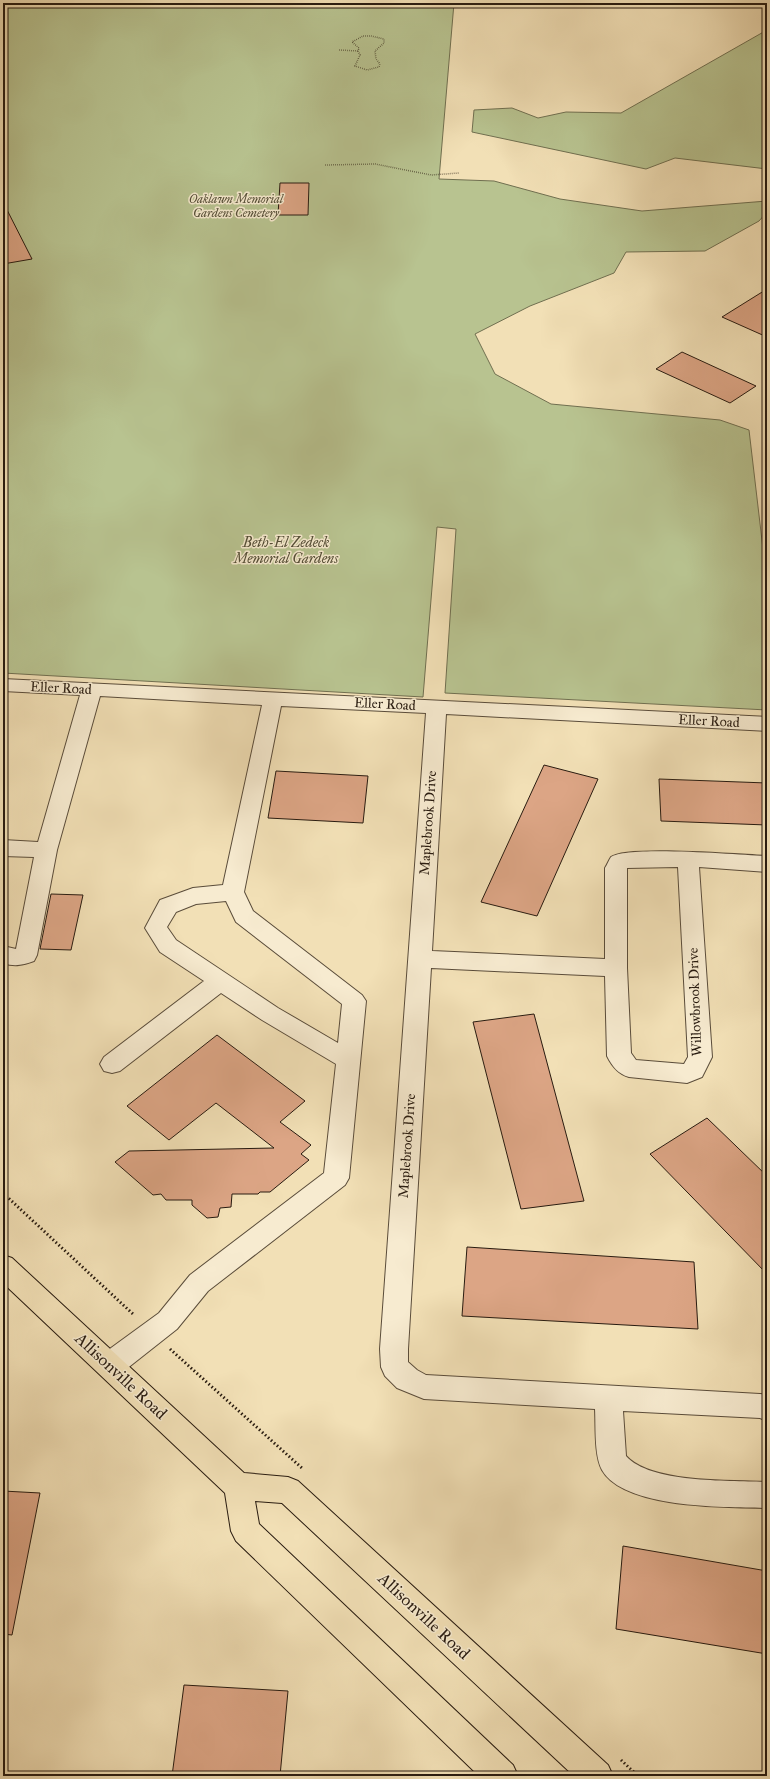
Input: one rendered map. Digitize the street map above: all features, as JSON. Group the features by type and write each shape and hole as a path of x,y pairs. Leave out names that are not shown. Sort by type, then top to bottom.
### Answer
{"main road":[{"name":"Allisonville Road","path":"3,1266 238,1486 288,1490 597,1776"},
{"path":"238,1486 246,1531 502,1776"}],"street":[{"name":"Eller Road","path":"3,685 767,724"},
{"path":"3,954 7,957 18,958 26,955 46,850 92,689"},
{"path":"110,1365 168,1321 199,1283 336,1178 354,1001 244,916 233,892 273,698"},
{"name":"Maplebrook Drive","path":"436,706 394,1349 395,1368 407,1379 424,1387 760,1406 767,1408"},
{"path":"3,848 46,850"},
{"name":"Willowbrook Drive","path":"688,860 700,1057 694,1070 687,1074 629,1068 619,1056 616,968 616,868 619,863 626,860 688,860 767,864"},
{"path":"233,892 193,896 168,906 156,928 168,946 270,1014 348,1060"},
{"path":"420,959 616,968"},
{"path":"112,1064 220,981"},
{"path":"608,1397 612,1461 624,1474 641,1482 687,1491 767,1495"}],"path":[{"path":"370,35 384,39 384,43 375,50 376,59 380,64 379,67 373,70 363,70 355,66 360,54 358,51 359,48 352,42 355,38 370,35"},
{"path":"339,50 358,51"},
{"path":"325,165 375,164 431,175 459,173"}],"green space":[{"path":"3,3 454,3 439,179 494,181 560,199 642,211 767,201 767,212 759,221 705,251 626,252 614,273 530,306 475,334 495,374 551,404 720,420 749,430 767,583 767,710 445,693 456,529 437,527 423,697 3,673"},
{"path":"767,30 767,169 675,158 646,169 472,132 474,110 512,108 538,118 566,112 621,113"}],"building":[{"path":"280,183 309,183 308,215 278,215"},
{"path":"3,202 32,259 3,264"},
{"path":"767,289 767,337 722,317"},
{"path":"682,352 756,386 730,403 656,369"},
{"path":"544,765 598,779 537,916 481,902"},
{"path":"276,771 368,776 363,823 268,818"},
{"path":"659,779 767,783 767,825 661,821"},
{"path":"51,894 83,895 71,950 40,949"},
{"path":"534,1014 584,1201 521,1209 473,1022"},
{"path":"217,1035 305,1101 280,1122 311,1145 301,1154 309,1160 270,1192 260,1192 258,1194 232,1194 231,1207 220,1208 218,1217 207,1218 192,1205 192,1200 166,1200 161,1194 153,1195 115,1162 129,1151 274,1148 216,1103 169,1140 127,1106"},
{"path":"707,1118 767,1176 767,1274 650,1154"},
{"path":"467,1247 694,1262 698,1329 462,1316"},
{"path":"3,1491 40,1493 12,1635 3,1634"},
{"path":"623,1546 767,1571 767,1654 616,1629"},
{"path":"184,1685 288,1691 280,1776 172,1776"}],"park label":[{"name":"Oaklawn Memorial Gardens Cemetery","path":"236,206"},
{"name":"Beth-El Zedeck Memorial Gardens","path":"286,550"}]}
